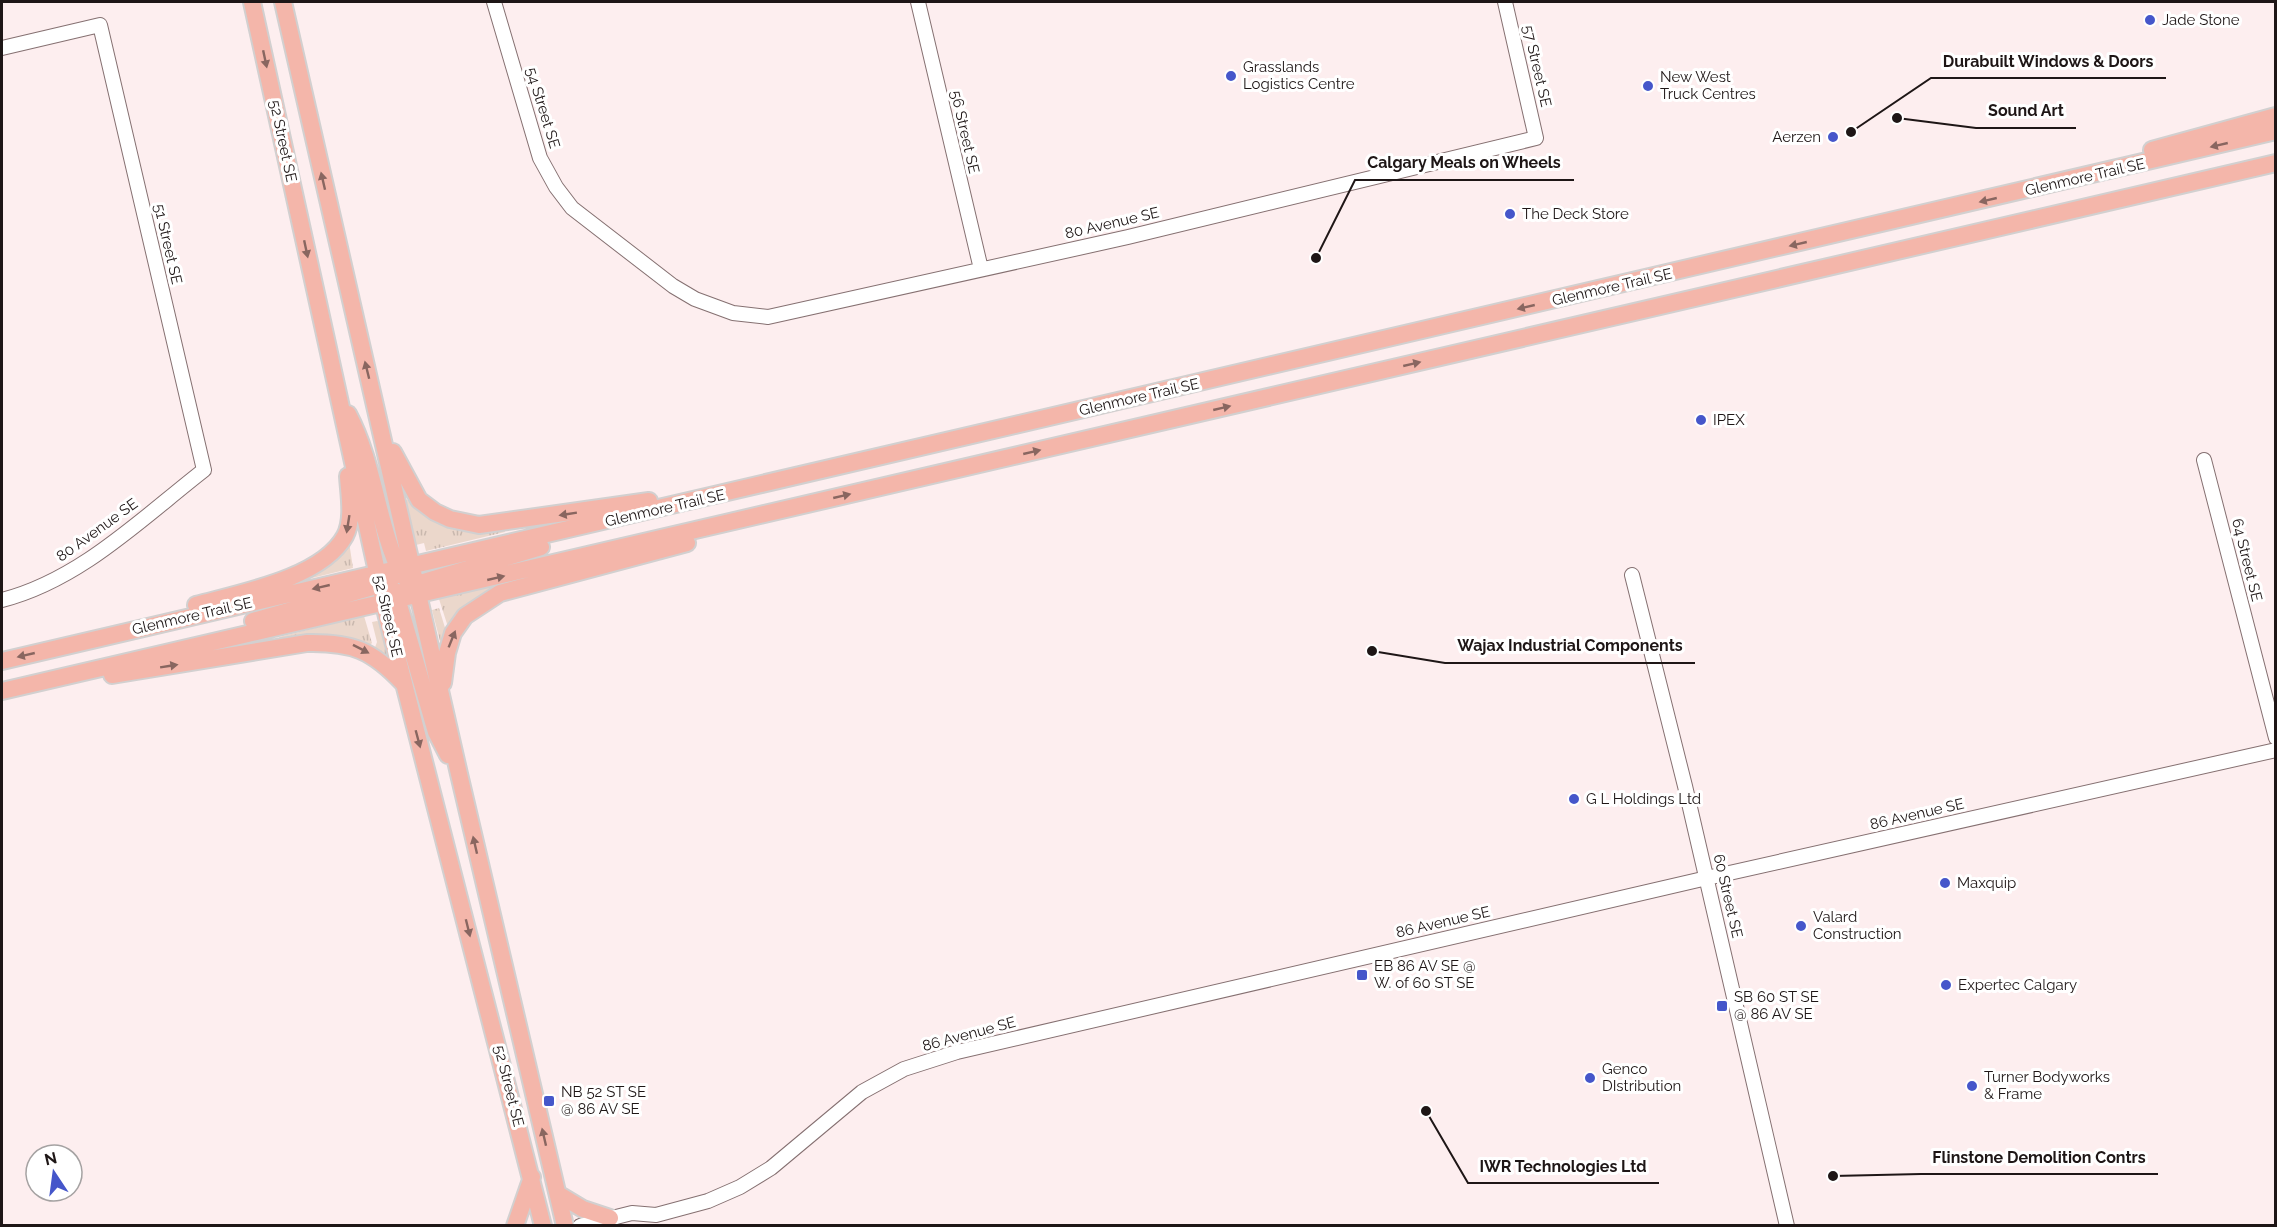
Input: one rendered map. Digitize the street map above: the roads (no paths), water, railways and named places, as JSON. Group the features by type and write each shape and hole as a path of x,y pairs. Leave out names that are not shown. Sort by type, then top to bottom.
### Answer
{"main road":[{"name":"52 Street SE","path":"252,2 344,424 398,584 442,696 565,1226"},
{"name":"52 Street SE","path":"283,2 381,427 398,584 403,683 532,1176 543,1226"},
{"path":"2022,192 2067,173 2276,116"},
{"name":"Glenmore Trail SE","path":"398,584 584,527 2276,131"},
{"name":"Glenmore Trail SE","path":"2,661 50,649 785,509 2276,163"},
{"path":"338,394 360,436 436,732 459,774"},
{"path":"50,649 299,573 334,551 346,534 350,512 344,424"},
{"path":"381,427 407,482 419,500 435,512 450,519 479,525 682,496 710,497"},
{"path":"442,696 447,653 453,633 465,616 500,593 761,524 785,509"},
{"path":"4,691 86,671 160,644 398,584"},
{"path":"4,691 315,642 352,645 386,664 403,683"},
{"path":"515,1226 532,1176"},
{"path":"558,1194 583,1209 610,1218"}],"street":[{"name":"54 Street SE","path":"494,2 540,158 556,187 572,208 673,286 695,299"},
{"name":"56 Street SE","path":"918,2 981,269"},
{"name":"57 Street SE","path":"1505,2 1536,138"},
{"name":"51 Street SE","path":"2,48 100,25 204,470"},
{"name":"80 Avenue SE","path":"695,299 734,313 768,317 1138,234 1536,138"},
{"name":"64 Street SE","path":"2204,460 2276,738"},
{"name":"80 Avenue SE","path":"2,600 32,592 79,567 204,470"},
{"name":"60 Street SE","path":"1632,575 1707,878 1787,1226"},
{"name":"86 Avenue SE","path":"580,1226 632,1213 656,1215 708,1201 740,1187 771,1168 862,1092 904,1069 957,1052 1707,878 2276,750"},
{"name":"86 Avenue SE","path":"642,1226 656,1215"}],"place":[{"name":"Jade Stone","path":"2150,20"},
{"name":"Grasslands Logistics Centre","path":"1231,76"},
{"name":"New West Truck Centres","path":"1648,86"},
{"name":"Sound Art","path":"1897,118"},
{"name":"Durabuilt Windows & Doors","path":"1851,132"},
{"name":"Aerzen","path":"1833,137"},
{"name":"The Deck Store","path":"1510,214"},
{"name":"Calgary Meals on Wheels","path":"1316,258"},
{"name":"IPEX","path":"1701,420"},
{"name":"Wajax Industrial Components","path":"1372,651"},
{"name":"G L Holdings Ltd","path":"1574,799"},
{"name":"Maxquip","path":"1945,883"},
{"name":"Valard Construction","path":"1801,926"},
{"name":"EB 86 AV SE @ W. of 60 ST SE","path":"1362,975"},
{"name":"Expertec Calgary","path":"1946,985"},
{"name":"SB 60 ST SE @ 86 AV SE","path":"1722,1006"},
{"name":"Genco DIstribution","path":"1590,1078"},
{"name":"Turner Bodyworks & Frame","path":"1972,1086"},
{"name":"NB 52 ST SE @ 86 AV SE","path":"549,1101"},
{"name":"IWR Technologies Ltd","path":"1426,1111"},
{"name":"Flinstone Demolition Contrs","path":"1833,1176"}]}
